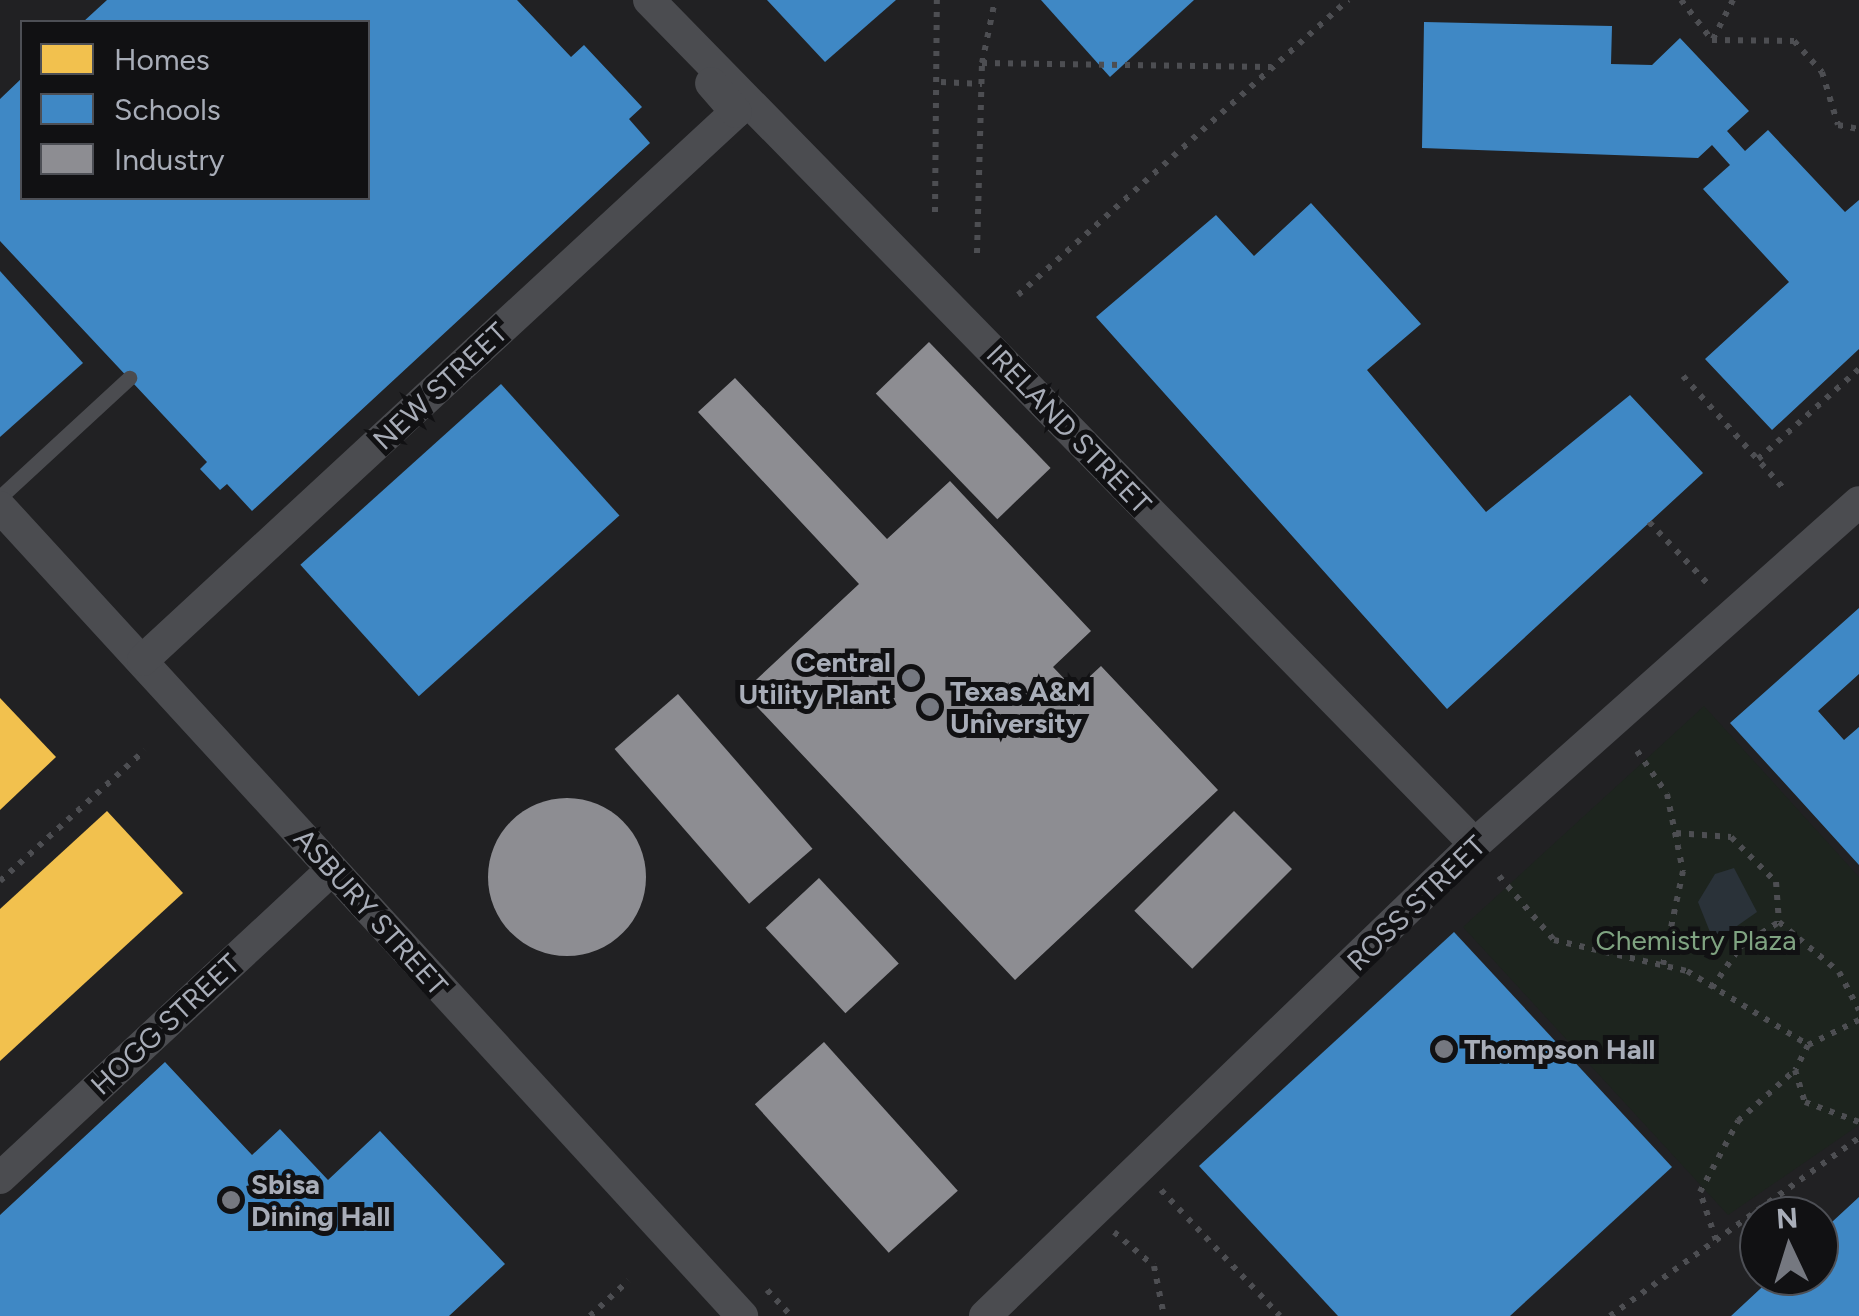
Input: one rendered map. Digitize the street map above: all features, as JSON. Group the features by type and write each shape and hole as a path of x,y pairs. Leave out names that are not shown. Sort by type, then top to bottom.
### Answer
{"street":[{"name":"IRELAND STREET","path":"656,7 736,112"},
{"name":"IRELAND STREET","path":"656,7 1474,844"},
{"name":"NEW STREET","path":"143,660 736,112"},
{"name":"ROSS STREET","path":"985,1316 1142,1170 1474,844 1859,502"},
{"name":"ASBURY STREET","path":"0,507 742,1316"},
{"name":"HOGG STREET","path":"0,1178 331,870"}],"lane":[{"path":"0,497 128,378"}],"path":[{"path":"935,212 942,82 937,0"},
{"path":"977,253 982,63 995,0"},
{"path":"1018,295 1348,0"},
{"path":"1681,0 1712,40"},
{"path":"1712,40 1733,0"},
{"path":"1712,40 1794,41 1822,72 1838,125 1859,129"},
{"path":"982,63 1272,68"},
{"path":"942,82 982,84"},
{"path":"1758,459 1859,369"},
{"path":"1683,376 1786,490"},
{"path":"1649,522 1707,583"},
{"path":"0,881 145,750"},
{"path":"1637,751 1668,794 1683,871 1663,965"},
{"path":"1676,833 1731,837 1776,882 1779,922 1839,972 1859,1010"},
{"path":"1499,876 1554,940 1663,965 1712,988 1808,1044"},
{"path":"1712,988 1740,947 1779,922"},
{"path":"1716,1240 1700,1192 1738,1121 1795,1070 1808,1044 1859,1020"},
{"path":"1795,1070 1804,1102 1859,1122"},
{"path":"1610,1316 1859,1138"},
{"path":"1142,1170 1280,1316"},
{"path":"1094,1216 1154,1266 1164,1316"},
{"path":"590,1316 628,1281"},
{"path":"1620,1308 1626,1316"}],"shaded area":[{"name":"Texas A&M University","path":"0,0 1859,0 1859,1316 0,1316"},
{"path":"1734,868 1757,912 1714,942 1698,902 1715,874"}],"green space":[{"name":"Chemistry Plaza","path":"1704,706 1859,877 1859,1125 1756,1196 1739,1196 1739,1207 1728,1215 1463,927"}],"building: Homes":[{"path":"0,698 56,757 0,810"},
{"path":"107,811 183,893 0,1061 0,909"}],"building: Schools":[{"path":"107,0 517,0 571,57 584,45 642,107 629,119 650,143 252,511 227,484 220,490 200,469 207,462 0,241 0,99 20,80 20,200 370,200 370,20 85,20"},
{"path":"767,0 896,0 825,62"},
{"path":"1041,0 1194,0 1110,77"},
{"path":"1424,22 1612,26 1611,64 1652,65 1680,38 1749,111 1727,131 1745,151 1768,130 1845,212 1859,200 1859,349 1772,430 1705,359 1789,282 1703,189 1730,165 1712,145 1698,158 1422,148"},
{"path":"1311,203 1421,324 1367,370 1486,512 1630,395 1703,473 1447,709 1096,317 1216,215 1254,256"},
{"path":"0,271 83,363 0,437"},
{"path":"501,384 619,516 419,696 300,565"},
{"path":"1859,608 1859,674 1818,711 1844,740 1859,727 1859,865 1730,723"},
{"name":"Thompson Hall","path":"1454,932 1672,1167 1510,1316 1338,1316 1199,1166"},
{"name":"Sbisa Dining Hall","path":"165,1062 252,1155 280,1129 328,1180 380,1131 505,1264 449,1316 0,1316 0,1215"},
{"path":"1859,1197 1859,1316 1731,1316 1752,1296 1839,1296 1839,1216"}],"building: Industry":[{"path":"929,342 1051,468 997,519 876,393"},
{"name":"Central Utility Plant","path":"735,378 887,539 950,481 1091,631 1053,667 1075,690 1101,666 1218,790 1015,980 743,692 859,584 698,412"},
{"path":"678,694 812,849 749,904 615,749"},
{"path":"567,798 597,804 623,821 640,847 646,877 640,907 623,933 597,950 567,956 537,950 511,933 494,907 488,877 494,847 511,821 537,804"},
{"path":"1234,811 1292,869 1192,969 1134,911"},
{"path":"819,878 899,964 845,1013 766,928"},
{"path":"824,1042 958,1191 889,1253 755,1104"}],"place":[{"name":"Central Utility Plant","path":"911,678"},
{"name":"Texas A&M University","path":"930,707"},
{"name":"Thompson Hall","path":"1444,1049"},
{"name":"Sbisa Dining Hall","path":"231,1200"}]}
